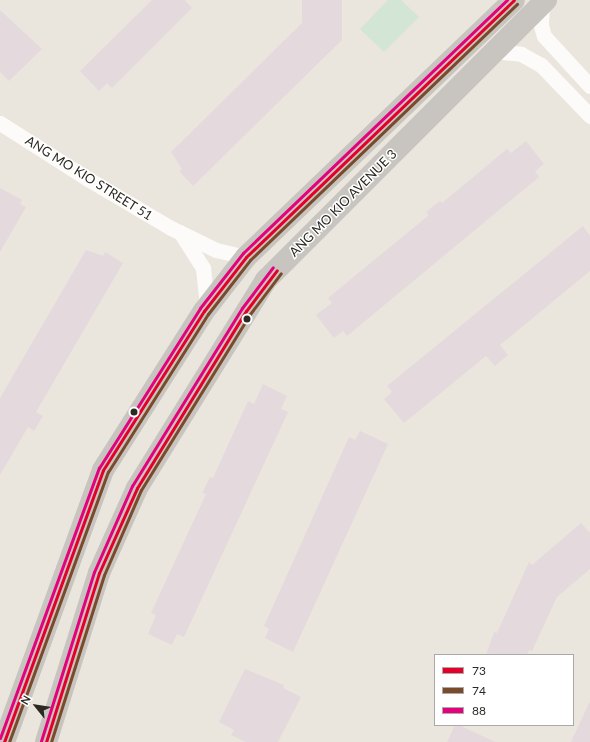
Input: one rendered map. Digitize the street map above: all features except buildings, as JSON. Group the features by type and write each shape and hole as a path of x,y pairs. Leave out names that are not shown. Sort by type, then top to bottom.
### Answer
{"main road":[{"path":"4,742 103,470 164,370 207,306 246,257 514,0"},
{"name":"ANG MO KIO AVENUE 3","path":"46,742 99,573 137,488 262,286 544,2"}],"street":[{"path":"544,2 541,25 544,36 590,86"},
{"path":"494,51 521,54 541,65 590,116"},
{"name":"ANG MO KIO STREET 51","path":"0,123 88,179 179,232 216,250 246,257"},
{"name":"ANG MO KIO STREET 51","path":"179,232 202,268 207,306"}],"green space":[{"path":"388,0 401,0 419,17 384,52 360,29"}],"transit line":[{"name":"88","path":"0,738 99,468 200,308 243,253 507,0"},
{"name":"73","path":"4,742 103,470 204,311 246,257 514,0"},
{"name":"74","path":"9,742 108,472 208,314 250,260 517,4"},
{"name":"88","path":"41,741 94,572 132,486 242,308 273,267"},
{"name":"73","path":"46,742 99,573 137,488 246,311 277,270"},
{"name":"74","path":"51,742 104,575 141,490 250,314 281,273"}]}
